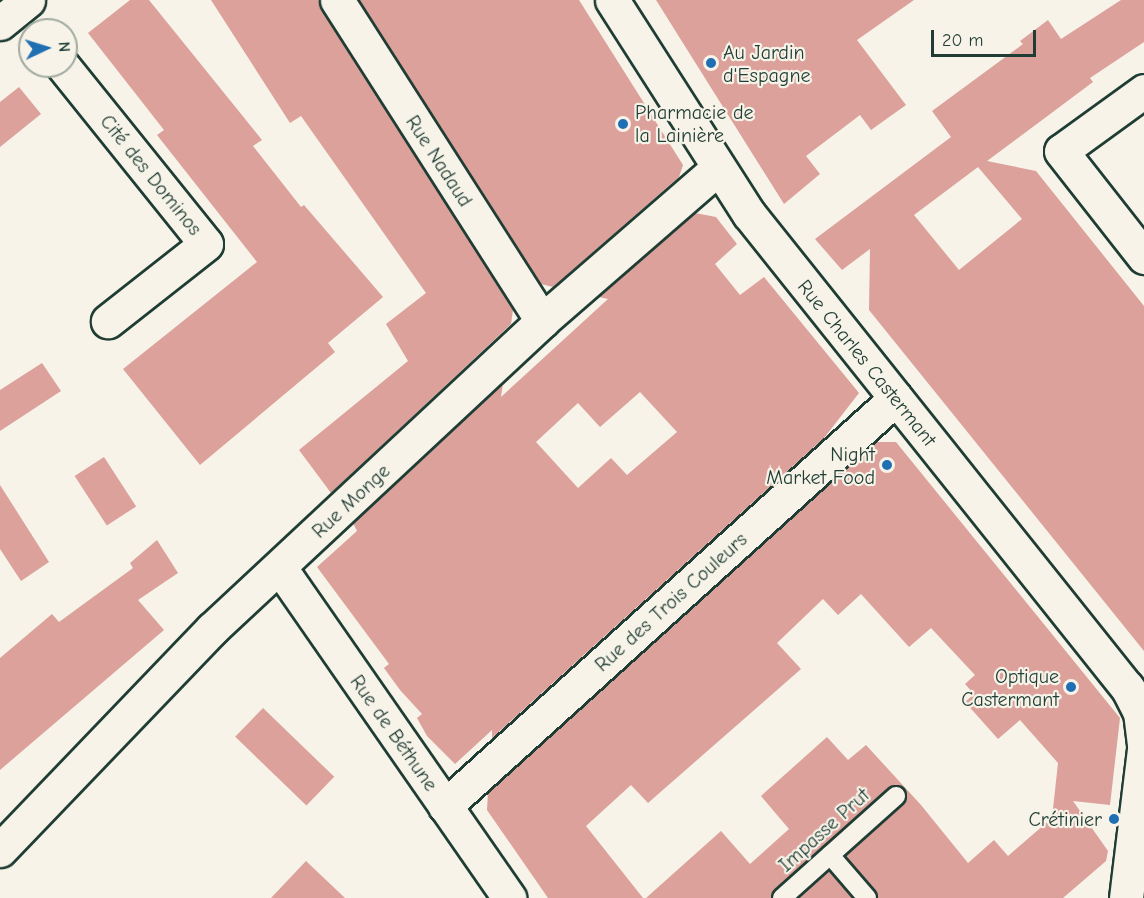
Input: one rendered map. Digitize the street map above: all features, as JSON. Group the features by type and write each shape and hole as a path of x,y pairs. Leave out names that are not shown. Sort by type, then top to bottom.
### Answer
{"street":[{"name":"Rue Nadaud","path":"337,0 542,321"},
{"name":"Rue Charles Castermant","path":"612,0 717,169 896,398 1136,698 1144,748 1140,807 1122,894"},
{"name":"Cité des Dominos","path":"73,78 206,244 108,321"},
{"path":"1144,91 1061,151 1144,257"},
{"name":"Rue Monge","path":"0,850 212,629 280,568 542,321 717,169"},
{"name":"Rue des Trois Couleurs","path":"445,806 896,398"},
{"name":"Rue de Béthune","path":"280,568 509,898"}],"lane":[{"name":"Impasse Prut","path":"782,898 896,796"},
{"path":"830,855 867,898"}],"building":[{"path":"130,0 149,0 262,140 253,146 301,207 304,205 383,297 328,343 335,352 200,465 123,369 257,262 157,135 164,130 88,33"},
{"path":"211,0 318,0 513,310 511,324 331,493 299,450 408,361 386,324 426,293 301,116 290,123"},
{"path":"359,0 579,0 683,165 679,177 553,287 541,284"},
{"path":"656,0 914,0 857,40 906,105 871,130 860,115 806,156 820,174 784,204"},
{"path":"1121,0 1144,0 1144,42 1090,78 1093,82 987,161 1036,171 1144,306 1144,651 869,310 870,249 842,270 815,239 951,137 932,111 1023,44 1020,41 1048,20 1061,39","holes":["978,167 1022,219 959,270 914,215"]},
{"path":"19,87 41,114 0,147 0,102"},
{"path":"695,213 716,217 737,244 715,264 740,295 764,277 859,393 824,438 492,738 492,730 455,764 427,736 417,718 422,714 384,668 389,664 317,567 357,531 353,523 503,383 501,397 608,299 599,297","holes":["640,392 677,432 627,475 611,458 578,488 536,442 578,403 600,427"]},
{"path":"42,363 61,391 0,431 0,390"},
{"path":"876,442 896,442 1120,718 1110,805 1073,801 1108,851 1106,861 1063,898 878,898 846,856 904,804 905,789 894,785 774,890 771,898 646,898 721,831 750,864 789,829 761,796 827,737 848,760 866,745 921,805 968,863 994,840 1008,856 1052,818 1058,763 1020,720 998,739 965,702 974,694 965,684 975,675 931,628 909,647 861,594 838,615 823,599 777,643 801,669 648,803 631,785 586,826 643,898 548,898 487,810 488,792"},
{"path":"104,457 136,506 107,526 75,476"},
{"path":"0,485 49,562 21,581 0,549"},
{"path":"157,540 178,573 138,600 164,630 0,770 0,658 52,614 59,622 133,568 130,563"},
{"path":"263,708 334,777 306,806 235,737"},
{"path":"306,861 345,898 271,898"},
{"path":"829,871 852,898 799,898"}],"place":[{"name":"Au Jardin d'Espagne","path":"711,63"},
{"name":"Pharmacie de la Lainière","path":"623,124"},
{"name":"Night Market Food","path":"887,465"},
{"name":"Optique Castermant","path":"1071,687"},
{"name":"Crétinier","path":"1114,819"}]}
